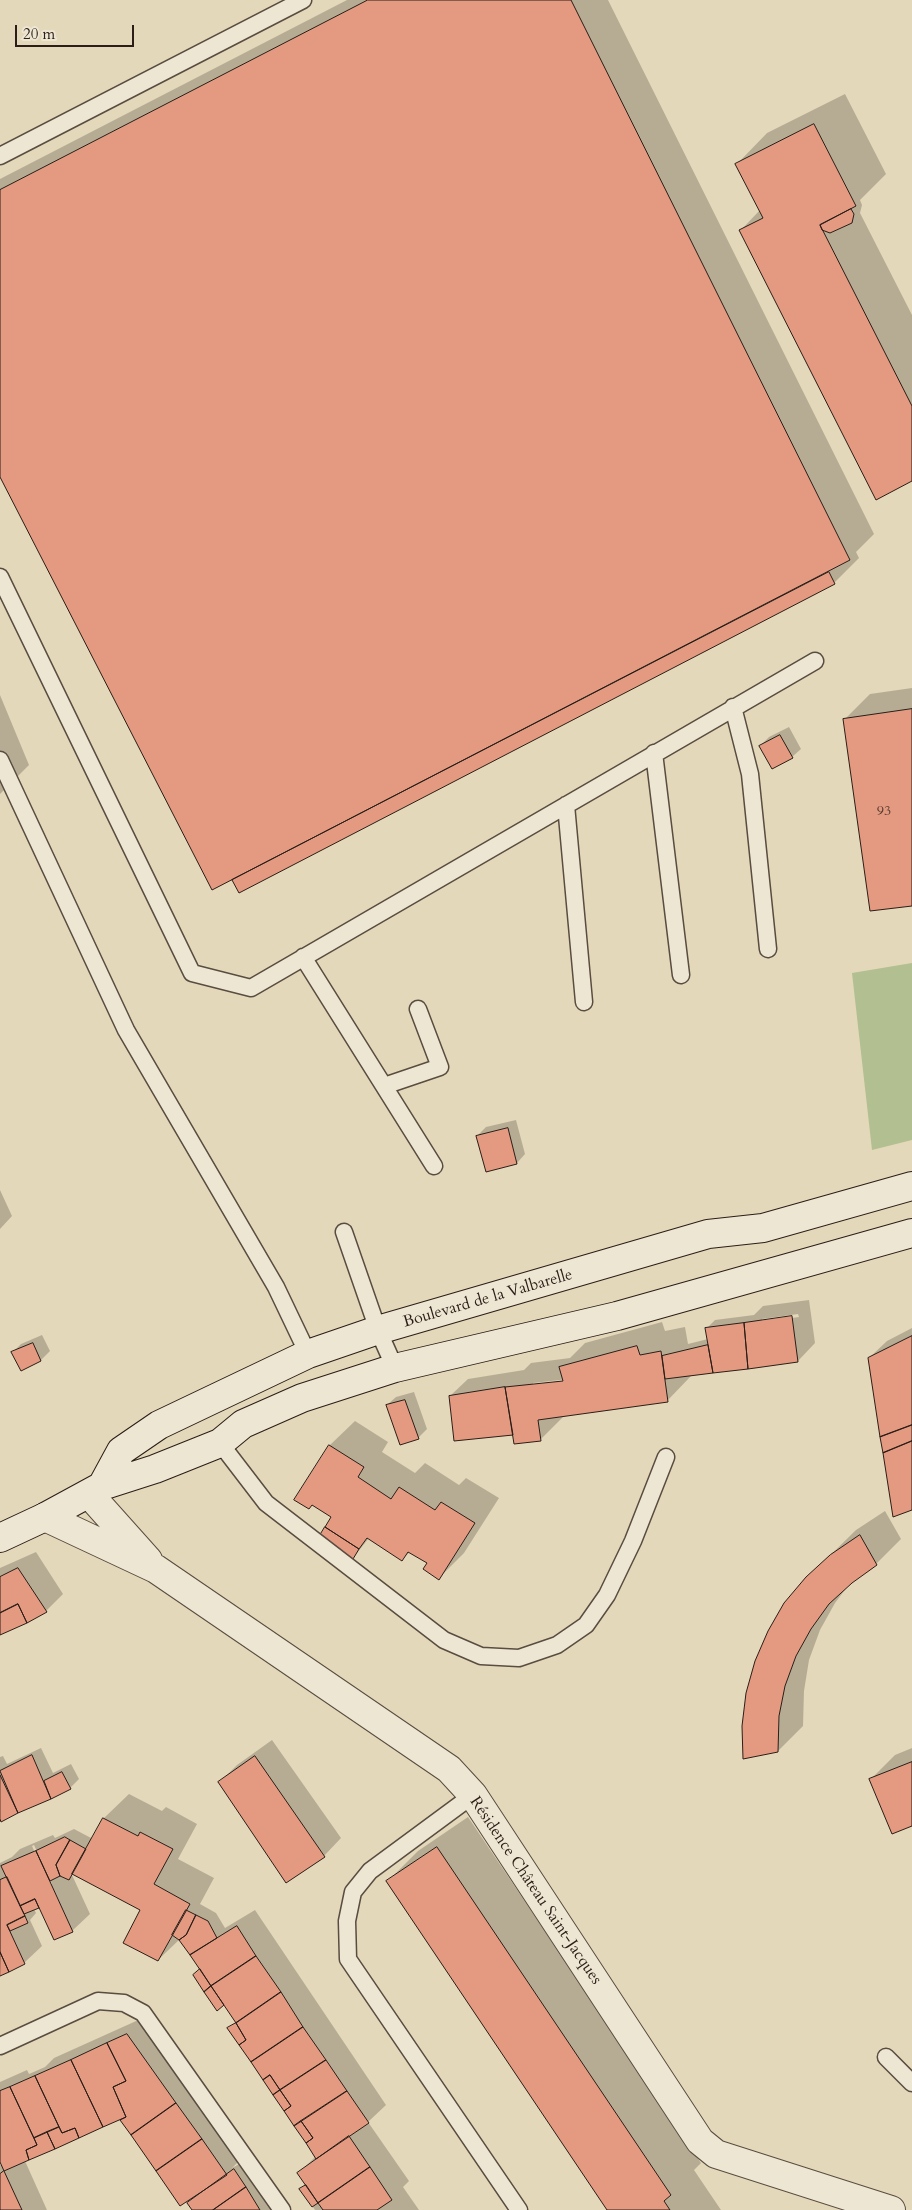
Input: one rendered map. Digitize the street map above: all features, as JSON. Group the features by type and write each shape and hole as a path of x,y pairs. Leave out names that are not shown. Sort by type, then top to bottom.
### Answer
{"street":[{"name":"Boulevard de la Valbarelle","path":"95,1490 121,1451 159,1425 308,1354 378,1330 708,1234 763,1228 912,1186"},
{"path":"0,1538 45,1517 95,1490 220,1443 243,1424 302,1398 395,1368 617,1316 912,1234"},
{"name":"Résidence Château Saint-Jacques","path":"95,1490 156,1569"},
{"name":"Résidence Château Saint-Jacques","path":"45,1517 156,1569 449,1769 473,1795 700,2141 716,2154 890,2210"}],"lane":[{"path":"0,156 303,0"},
{"path":"0,577 192,973 251,988 815,661"},
{"path":"733,707 750,774 768,949"},
{"path":"654,753 681,975"},
{"path":"0,760 126,1030 276,1287 308,1354"},
{"path":"566,804 584,1002"},
{"path":"303,957 434,1166"},
{"path":"384,1086 440,1067 418,1009"},
{"path":"344,1232 378,1330 395,1368"},
{"path":"220,1443 266,1503 444,1640 481,1656 519,1658 557,1645 586,1625 611,1588 633,1541 666,1457"},
{"path":"473,1795 370,1871 353,1892 347,1921 348,1959 519,2210"},
{"path":"0,2046 98,2002 124,2004 143,2013 282,2210"},
{"path":"886,2057 912,2083"}],"green space":[{"path":"912,963 912,1140 872,1150 852,973"}],"building":[{"path":"368,0 571,0 850,560 212,890 0,477 0,190"},
{"path":"814,124 856,206 820,225 912,406 912,481 876,500 739,230 763,218 735,164"},
{"path":"851,209 854,214 852,223 830,233 822,230 820,225"},
{"path":"829,572 835,584 239,893 232,880"},
{"path":"912,709 912,906 870,911 843,719"},
{"path":"780,735 793,758 772,769 759,746"},
{"path":"508,1128 517,1164 486,1172 476,1136"},
{"path":"792,1316 798,1362 748,1369 744,1323"},
{"path":"744,1323 748,1369 713,1373 705,1328"},
{"path":"912,1336 912,1425 880,1437 868,1358"},
{"path":"33,1343 41,1361 21,1371 11,1352"},
{"path":"708,1345 713,1373 665,1379 662,1356"},
{"path":"637,1346 640,1355 661,1351 668,1402 538,1420 541,1441 514,1444 505,1387 563,1381 559,1367"},
{"path":"505,1387 513,1435 454,1441 449,1396"},
{"path":"405,1400 419,1439 400,1445 386,1405"},
{"path":"912,1425 912,1441 883,1453 880,1437"},
{"path":"912,1441 912,1510 893,1517 883,1453"},
{"path":"329,1445 364,1467 358,1477 391,1499 399,1487 435,1510 441,1502 475,1523 439,1580 423,1569 427,1563 408,1552 402,1561 367,1538 359,1549 325,1527 331,1517 312,1505 309,1509 294,1500"},
{"path":"325,1527 359,1549 353,1559 319,1537"},
{"path":"860,1535 877,1565 852,1583 829,1604 811,1629 796,1656 785,1686 779,1716 778,1752 743,1759 742,1726 746,1693 755,1661 768,1631 784,1603 806,1577 830,1555"},
{"path":"18,1568 47,1612 27,1623 18,1604 0,1613 0,1577"},
{"path":"18,1604 27,1623 0,1635 0,1613"},
{"path":"32,1755 51,1799 18,1813 0,1771"},
{"path":"255,1756 325,1857 286,1883 218,1782"},
{"path":"912,1762 912,1826 892,1834 869,1779"},
{"path":"62,1772 71,1789 51,1799 44,1781"},
{"path":"0,1775 18,1813 1,1822 0,1819"},
{"path":"103,1818 138,1836 140,1832 173,1849 154,1884 190,1904 158,1961 123,1943 140,1910 72,1874"},
{"path":"65,1837 70,1840 56,1865 60,1876 50,1881 36,1851"},
{"path":"70,1840 86,1849 69,1880 60,1876 56,1865"},
{"path":"437,1847 671,2195 664,2201 670,2210 607,2210 386,1881"},
{"path":"36,1851 73,1932 54,1940 35,1899 20,1906 1,1866"},
{"path":"7,1877 25,1916 7,1925 25,1964 9,1972 0,1952 0,1880"},
{"path":"35,1899 39,1908 24,1914 20,1906"},
{"path":"186,1910 196,1915 186,1935 179,1940 172,1935"},
{"path":"196,1915 208,1921 217,1938 190,1955 179,1940 186,1935"},
{"path":"25,1916 28,1923 10,1931 7,1925"},
{"path":"237,1926 256,1956 211,1986 190,1955"},
{"path":"0,1952 9,1972 0,1976"},
{"path":"256,1956 281,1992 236,2023 211,1986"},
{"path":"200,1969 211,1986 204,1992 193,1975"},
{"path":"211,1986 224,2005 217,2011 204,1992"},
{"path":"281,1992 303,2027 251,2062 239,2045 246,2040 236,2023"},
{"path":"236,2023 246,2040 239,2045 227,2028"},
{"path":"303,2027 326,2060 280,2090 270,2075 263,2080 251,2062"},
{"path":"127,2034 176,2103 131,2135 120,2120 126,2117 113,2087 126,2081 107,2043"},
{"path":"107,2043 126,2081 113,2087 126,2117 103,2127 71,2060"},
{"path":"71,2060 103,2127 79,2138 75,2128 62,2133 35,2076"},
{"path":"326,2060 347,2091 294,2126 284,2111 291,2106 280,2090"},
{"path":"270,2075 280,2090 273,2095 263,2080"},
{"path":"35,2076 59,2127 34,2138 10,2087"},
{"path":"10,2087 37,2145 26,2150 29,2160 4,2171 0,2162 0,2091"},
{"path":"280,2090 291,2106 284,2111 273,2095"},
{"path":"347,2091 369,2123 316,2159 306,2143 313,2138 301,2121"},
{"path":"176,2103 202,2139 156,2171 131,2135"},
{"path":"301,2121 313,2138 306,2143 294,2126"},
{"path":"59,2127 62,2133 75,2128 79,2138 55,2149 47,2132"},
{"path":"47,2132 55,2149 29,2160 26,2150 37,2145 34,2138"},
{"path":"349,2136 370,2167 318,2203 297,2173"},
{"path":"202,2139 227,2175 180,2206 156,2171"},
{"path":"370,2167 392,2200 377,2210 323,2210 318,2203"},
{"path":"234,2169 246,2187 213,2210 192,2210 187,2203"},
{"path":"4,2171 22,2210 0,2210 0,2174"},
{"path":"306,2185 318,2203 312,2207 299,2189"},
{"path":"246,2187 260,2210 213,2210"}]}
